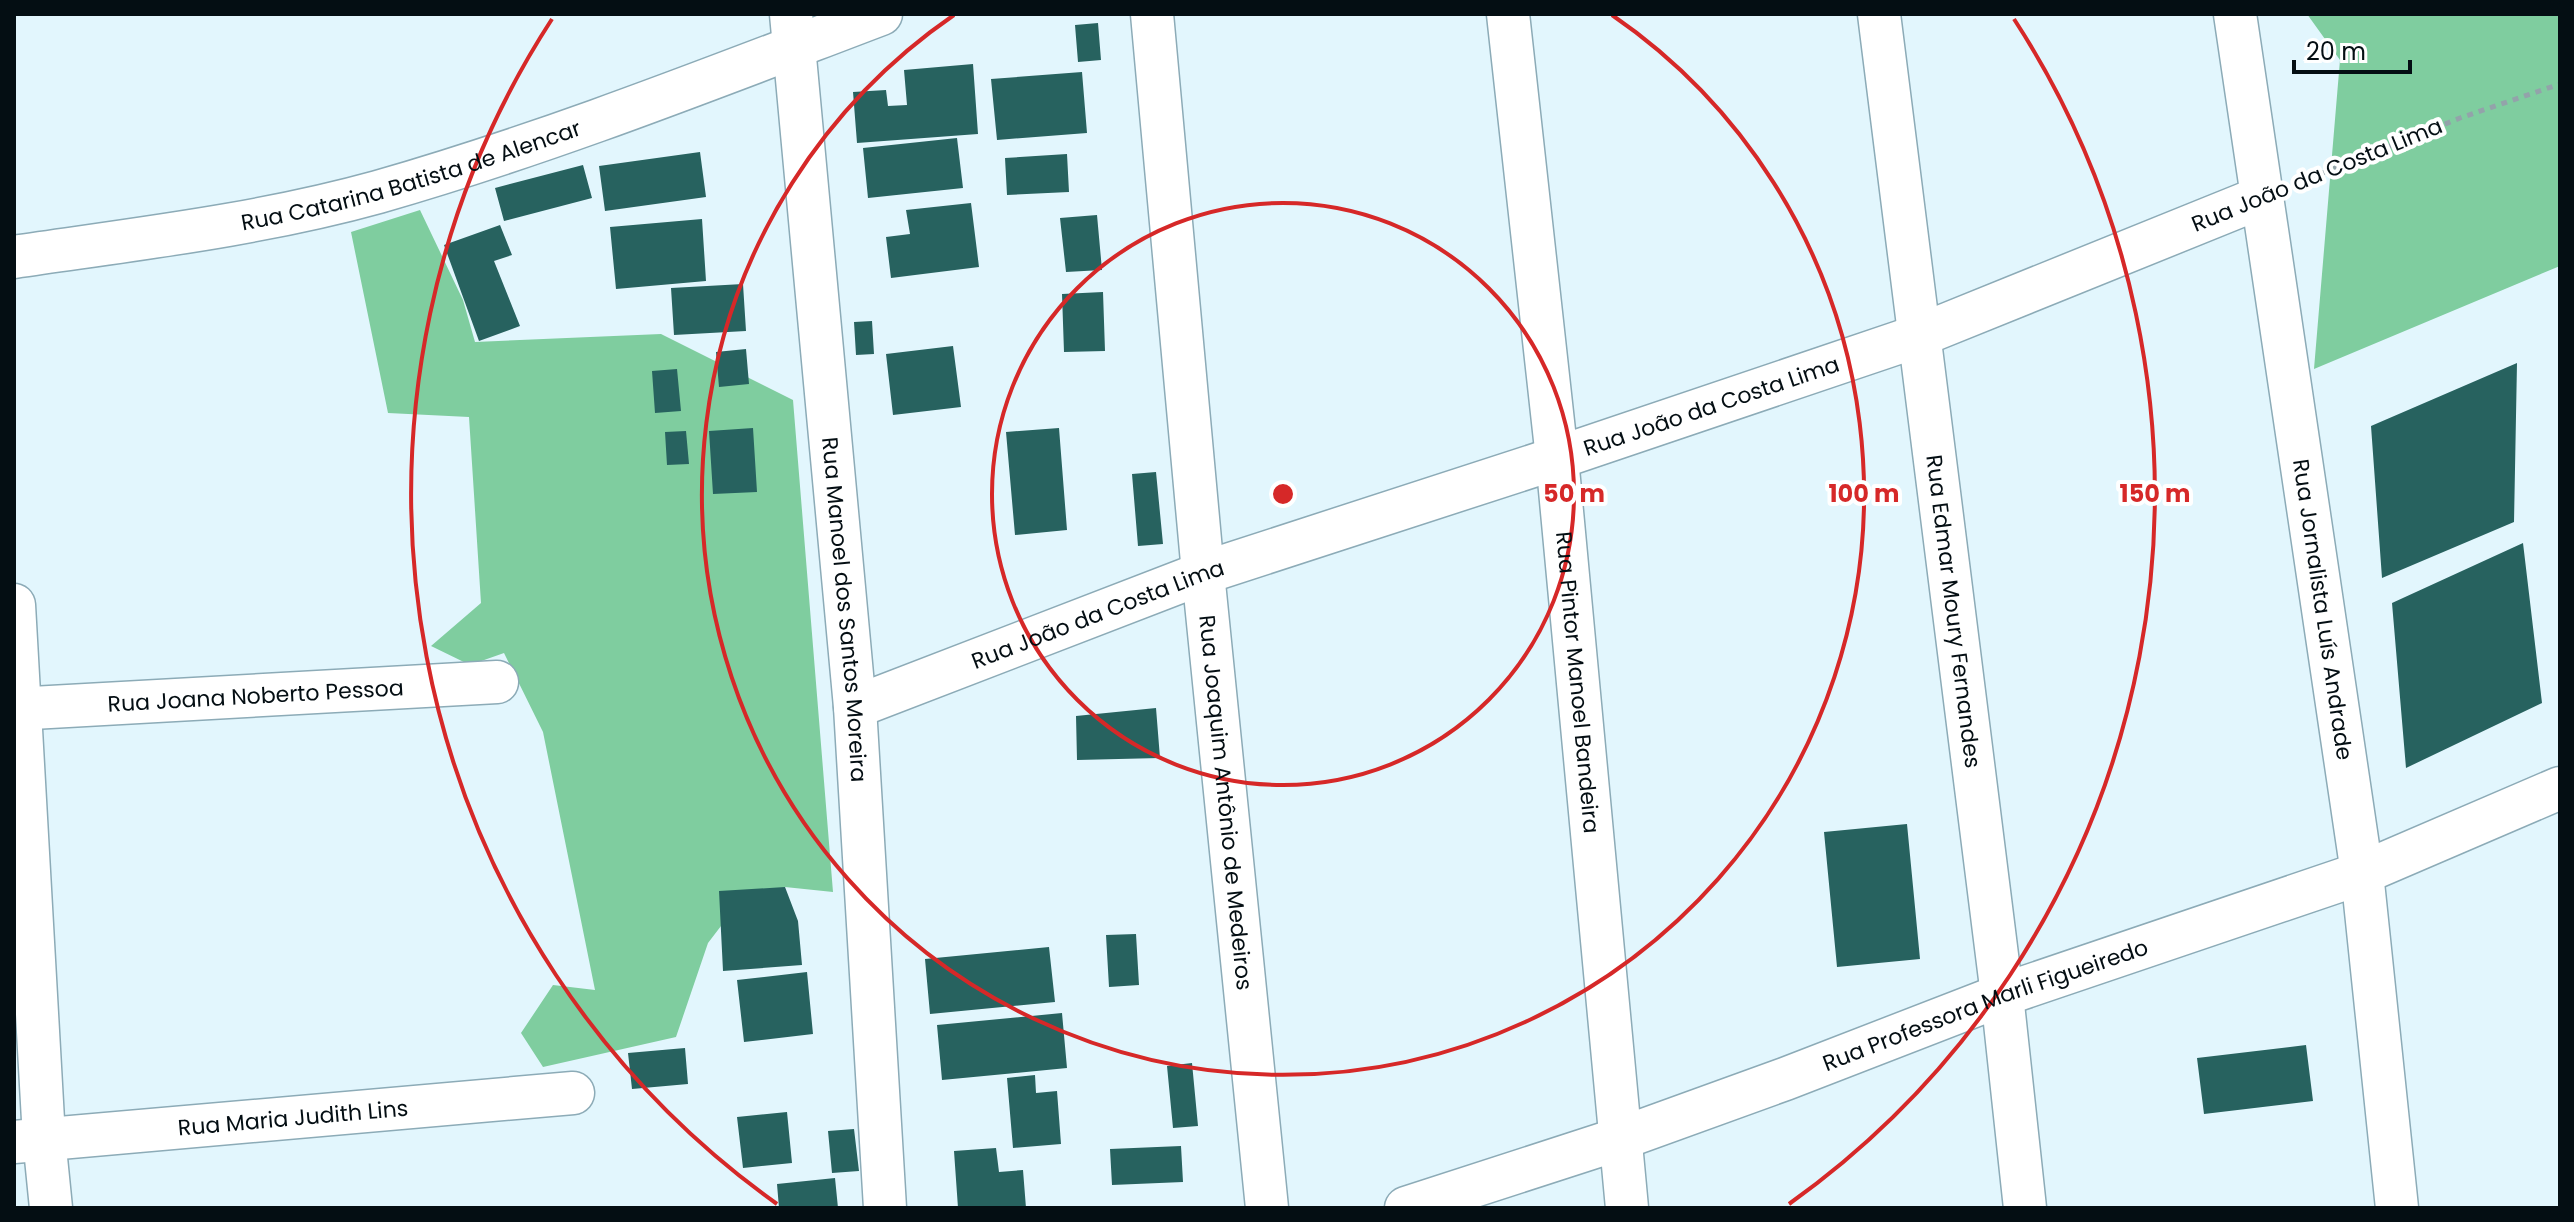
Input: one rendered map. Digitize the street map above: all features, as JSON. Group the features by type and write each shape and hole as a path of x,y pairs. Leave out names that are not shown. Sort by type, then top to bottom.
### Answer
{"street":[{"name":"Rua Catarina Batista de Alencar","path":"14,257 235,225 376,192 526,145 793,30 881,14"},
{"name":"Rua Joaquim Antônio de Medeiros","path":"1152,14 1203,573 1267,1208"},
{"name":"Rua Pintor Manoel Bandeira","path":"1508,14 1557,458 1627,1208"},
{"name":"Rua Edmar Moury Fernandes","path":"1879,14 2002,995 2025,1208"},
{"name":"Rua Jornalista Luís Andrade","path":"2235,14 2362,873 2397,1208"},
{"name":"Rua Manoel dos Santos Moreira","path":"793,30 855,707 885,1208"},
{"name":"Rua João da Costa Lima","path":"855,707 1203,573 1918,336 2262,197"},
{"path":"14,605 29,1140 51,1208"},
{"name":"Rua Joana Noberto Pessoa","path":"16,708 497,682"},
{"name":"Rua Professora Marli Figueiredo","path":"1406,1208 1622,1138 2002,995 2362,873 2560,788"},
{"name":"Rua Maria Judith Lins","path":"29,1140 573,1093"}],"path":[{"name":"Rua João da Costa Lima","path":"2262,197 2460,118 2560,84"}],"green space":[{"path":"2307,14 2560,14 2560,266 2314,369 2340,60"},
{"path":"420,210 463,300 475,342 661,334 793,400 833,892 785,887 721,926 708,943 676,1037 543,1067 521,1033 553,985 595,990 543,732 504,653 470,665 431,646 481,603 469,417 388,413 351,232"}],"building":[{"path":"1098,23 1101,60 1078,62 1075,25"},
{"path":"973,64 978,134 857,143 853,92 886,90 888,106 907,105 904,70"},
{"path":"1082,72 1087,133 997,140 991,79"},
{"path":"957,138 963,188 868,198 863,148"},
{"path":"700,152 706,197 605,211 599,166"},
{"path":"1067,154 1069,192 1007,195 1005,158"},
{"path":"583,165 592,198 504,221 495,188"},
{"path":"971,203 979,267 891,278 886,237 910,234 906,210"},
{"path":"1097,215 1102,270 1066,272 1060,218"},
{"path":"702,219 706,281 616,289 610,227"},
{"path":"500,225 512,255 494,261 520,326 479,341 444,245"},
{"path":"743,284 746,331 674,335 671,288"},
{"path":"1103,292 1105,351 1064,352 1062,294"},
{"path":"872,321 874,354 856,355 854,322"},
{"path":"953,346 961,407 893,415 886,354"},
{"path":"746,349 749,384 719,387 716,352"},
{"path":"2517,363 2514,522 2382,578 2371,426"},
{"path":"677,369 681,411 655,413 652,371"},
{"path":"753,428 757,492 713,494 709,431"},
{"path":"1059,428 1067,530 1015,535 1006,432"},
{"path":"686,431 689,464 667,465 665,432"},
{"path":"1156,472 1163,544 1138,546 1132,474"},
{"path":"2523,543 2542,703 2406,768 2392,603"},
{"path":"1156,708 1160,758 1077,760 1076,716"},
{"path":"1907,824 1920,959 1837,967 1824,832"},
{"path":"785,887 798,921 802,965 723,971 719,891"},
{"path":"1136,934 1139,985 1109,987 1106,935"},
{"path":"1049,947 1055,1002 930,1014 925,959"},
{"path":"807,972 813,1034 744,1042 737,980"},
{"path":"1062,1013 1067,1068 942,1080 937,1025"},
{"path":"2306,1045 2313,1101 2204,1114 2197,1058"},
{"path":"685,1048 688,1084 632,1089 628,1053"},
{"path":"1192,1063 1198,1126 1173,1128 1167,1066"},
{"path":"1035,1075 1036,1093 1057,1091 1061,1144 1013,1148 1007,1078"},
{"path":"787,1112 792,1163 743,1168 737,1117"},
{"path":"854,1129 859,1171 832,1173 828,1131"},
{"path":"1181,1146 1183,1182 1112,1185 1110,1149"},
{"path":"996,1148 999,1172 1023,1170 1026,1208 958,1208 954,1151"},
{"path":"835,1178 838,1208 779,1208 777,1184"}]}
